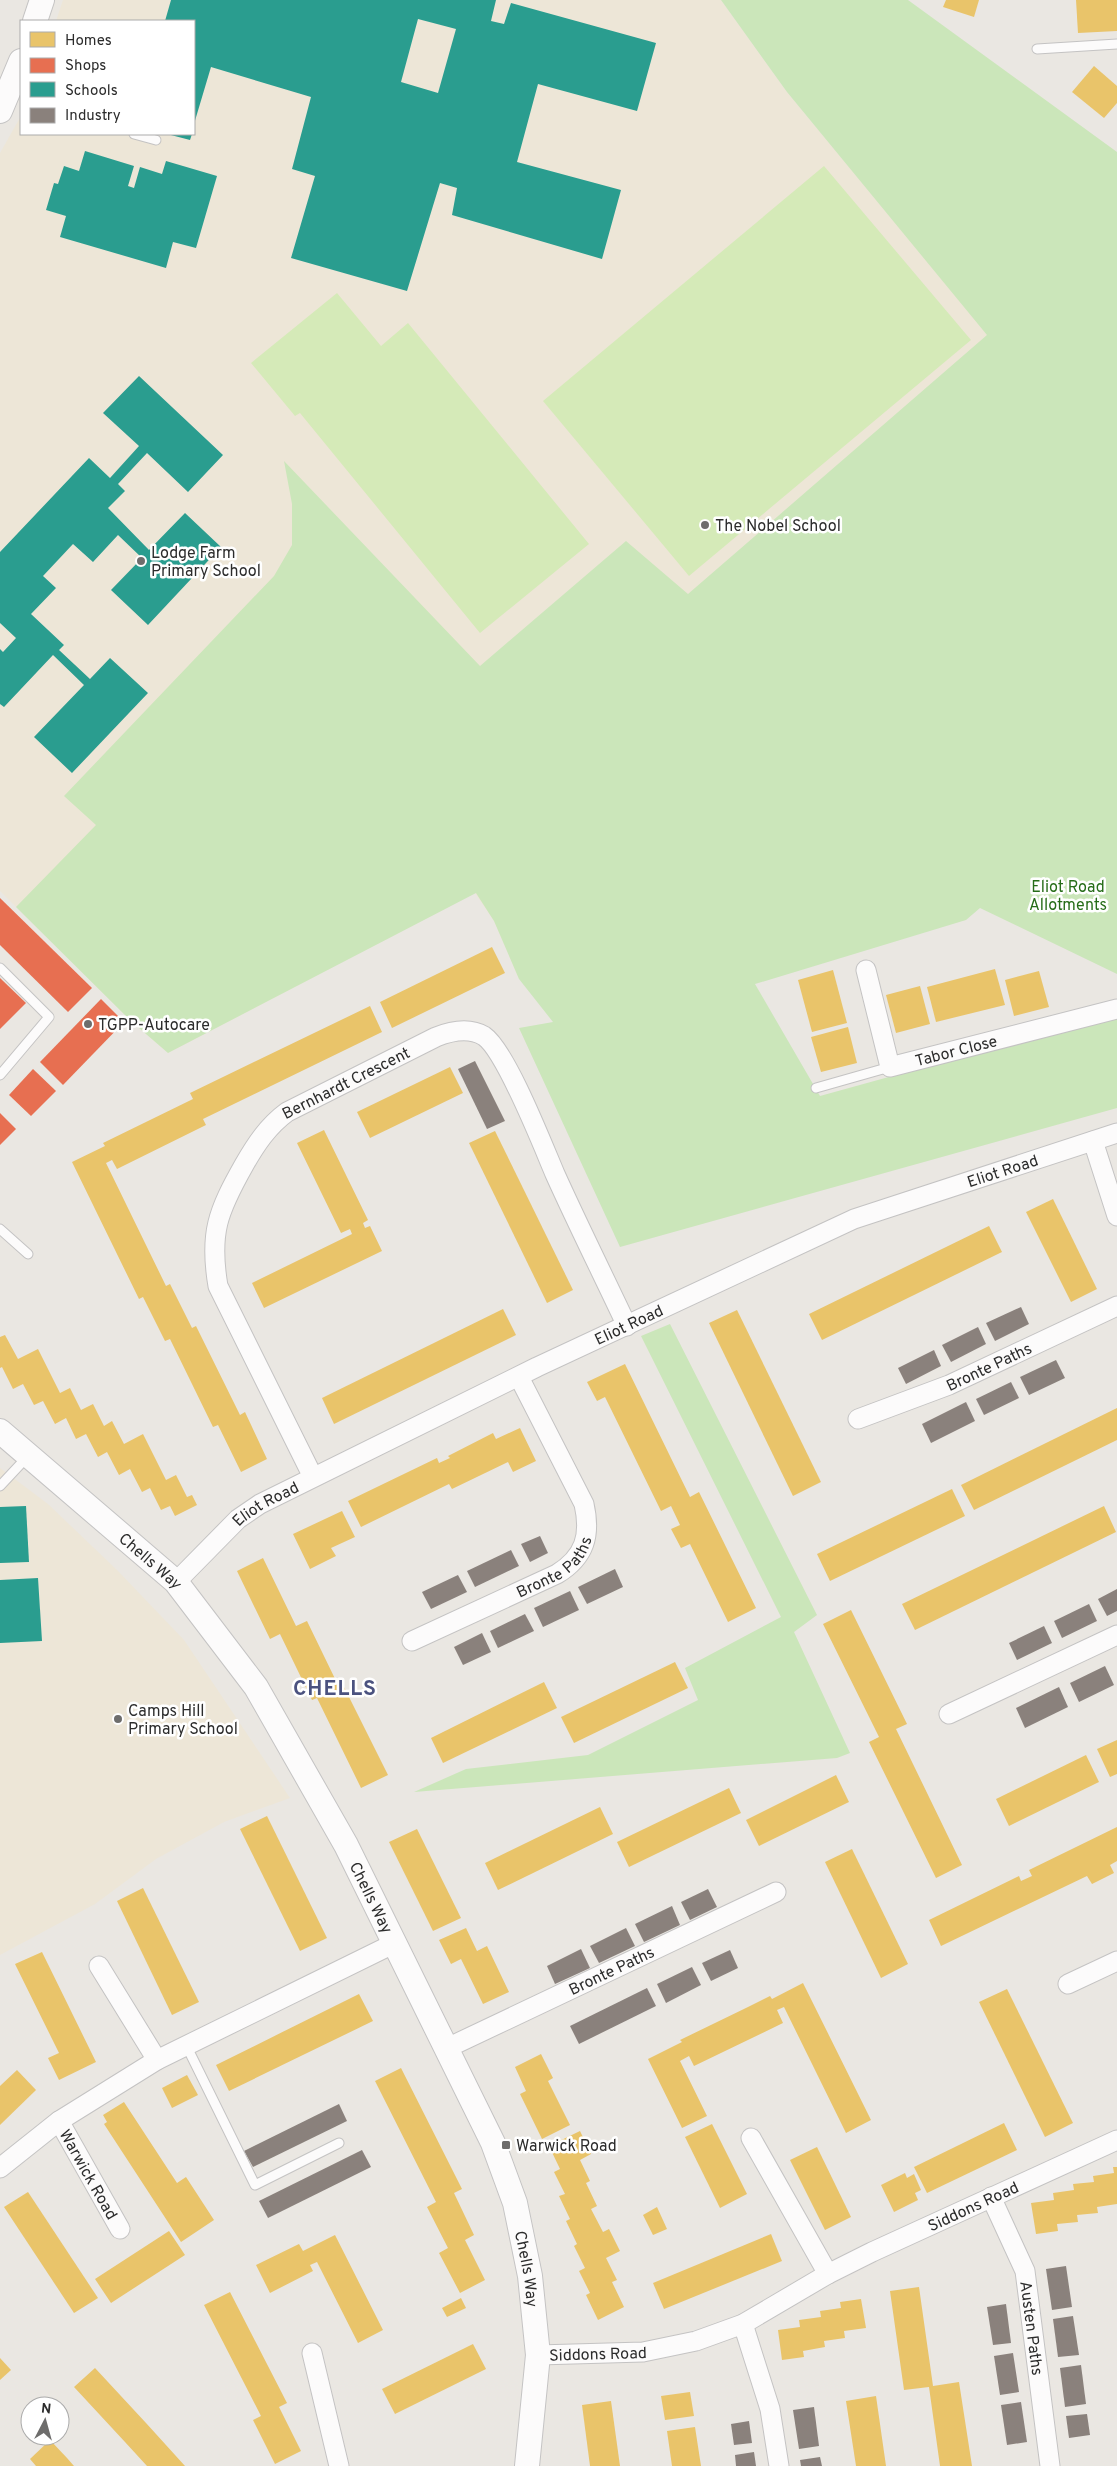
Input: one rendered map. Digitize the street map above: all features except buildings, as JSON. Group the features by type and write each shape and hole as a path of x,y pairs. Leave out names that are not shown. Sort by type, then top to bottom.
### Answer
{"street":[{"path":"35,20 42,0"},
{"path":"7,101 20,64"},
{"path":"866,970 890,1067"},
{"name":"Tabor Close","path":"890,1067 1117,1009"},
{"name":"Bernhardt Crescent","path":"313,1477 218,1286 214,1261 217,1222 224,1201 253,1150 272,1123 287,1112 436,1037 455,1031 474,1033 484,1036 498,1052 523,1100 627,1326"},
{"name":"Eliot Road","path":"176,1582 238,1520 260,1504 519,1376 854,1219 1117,1133"},
{"path":"1093,1140 1117,1216"},
{"name":"Bronte Paths","path":"858,1419 949,1385 1117,1306"},
{"name":"Bronte Paths","path":"412,1641 557,1574 567,1567 582,1550 587,1538 588,1526 584,1504 519,1376"},
{"name":"Chells Way","path":"0,1431 176,1582 256,1687 346,1845 493,2143 515,2203 530,2276 538,2355 527,2466"},
{"path":"949,1714 1117,1635"},
{"name":"Bronte Paths","path":"446,2049 776,1892"},
{"name":"Warwick Road","path":"0,2168 59,2121 157,2060 395,1943"},
{"path":"1068,1984 1117,1961"},
{"path":"99,1966 157,2060"},
{"name":"Warwick Road","path":"59,2121 120,2229"},
{"path":"751,2138 828,2274"},
{"name":"Siddons Road","path":"538,2355 643,2352 696,2341 743,2324 828,2274 990,2197 1117,2140"},
{"name":"Austen Paths","path":"990,2197 1025,2271 1050,2466"},
{"path":"743,2324 770,2409 779,2466"},
{"path":"312,2353 339,2466"}],"lane":[{"path":"1037,49 1117,44"},
{"path":"138,135 156,140"},
{"path":"0,968 49,1017 0,1075"},
{"path":"816,1088 890,1067"},
{"path":"0,1229 28,1254"},
{"path":"0,1486 29,1455"},
{"path":"186,2045 255,2185 339,2142"}],"shaded area":[{"name":"The Nobel School","path":"63,0 721,0 787,92 987,334 966,920 519,979 494,921 475,893 168,1053 131,1021 0,891 0,153 20,118 20,135 195,135 195,20 56,20"},
{"name":"Camps Hill Primary School","path":"0,1468 48,1504 117,1570 184,1640 290,1798 224,1822 156,1859 95,1904 0,1955"}],"green space":[{"name":"Eliot Road Allotments","path":"721,0 908,0 1117,152 1117,974 980,908 966,920 755,984 820,1096 1117,1014 1117,1108 620,1247 519,1028 553,1022 519,979 494,921 476,893 168,1053 131,1021 16,907 96,825 64,796 274,576 292,545 292,504 284,461 480,666 626,541 688,594 987,335 787,92"},
{"path":"824,166 971,340 689,576 543,401"},
{"path":"337,293 381,346 408,323 589,544 480,633 300,413 295,416 251,363"},
{"path":"670,1324 817,1615 794,1632 850,1753 837,1758 414,1792 466,1769 588,1755 698,1700 685,1668 781,1617 641,1336"}],"place":[{"name":"The Nobel School","path":"705,525"},
{"name":"Lodge Farm Primary School","path":"141,561"},
{"name":"TGPP-Autocare","path":"88,1024"},
{"name":"Camps Hill Primary School","path":"118,1719"},
{"name":"Warwick Road","path":"506,2145"}],"district":[{"name":"CHELLS","path":"335,1688"}]}
